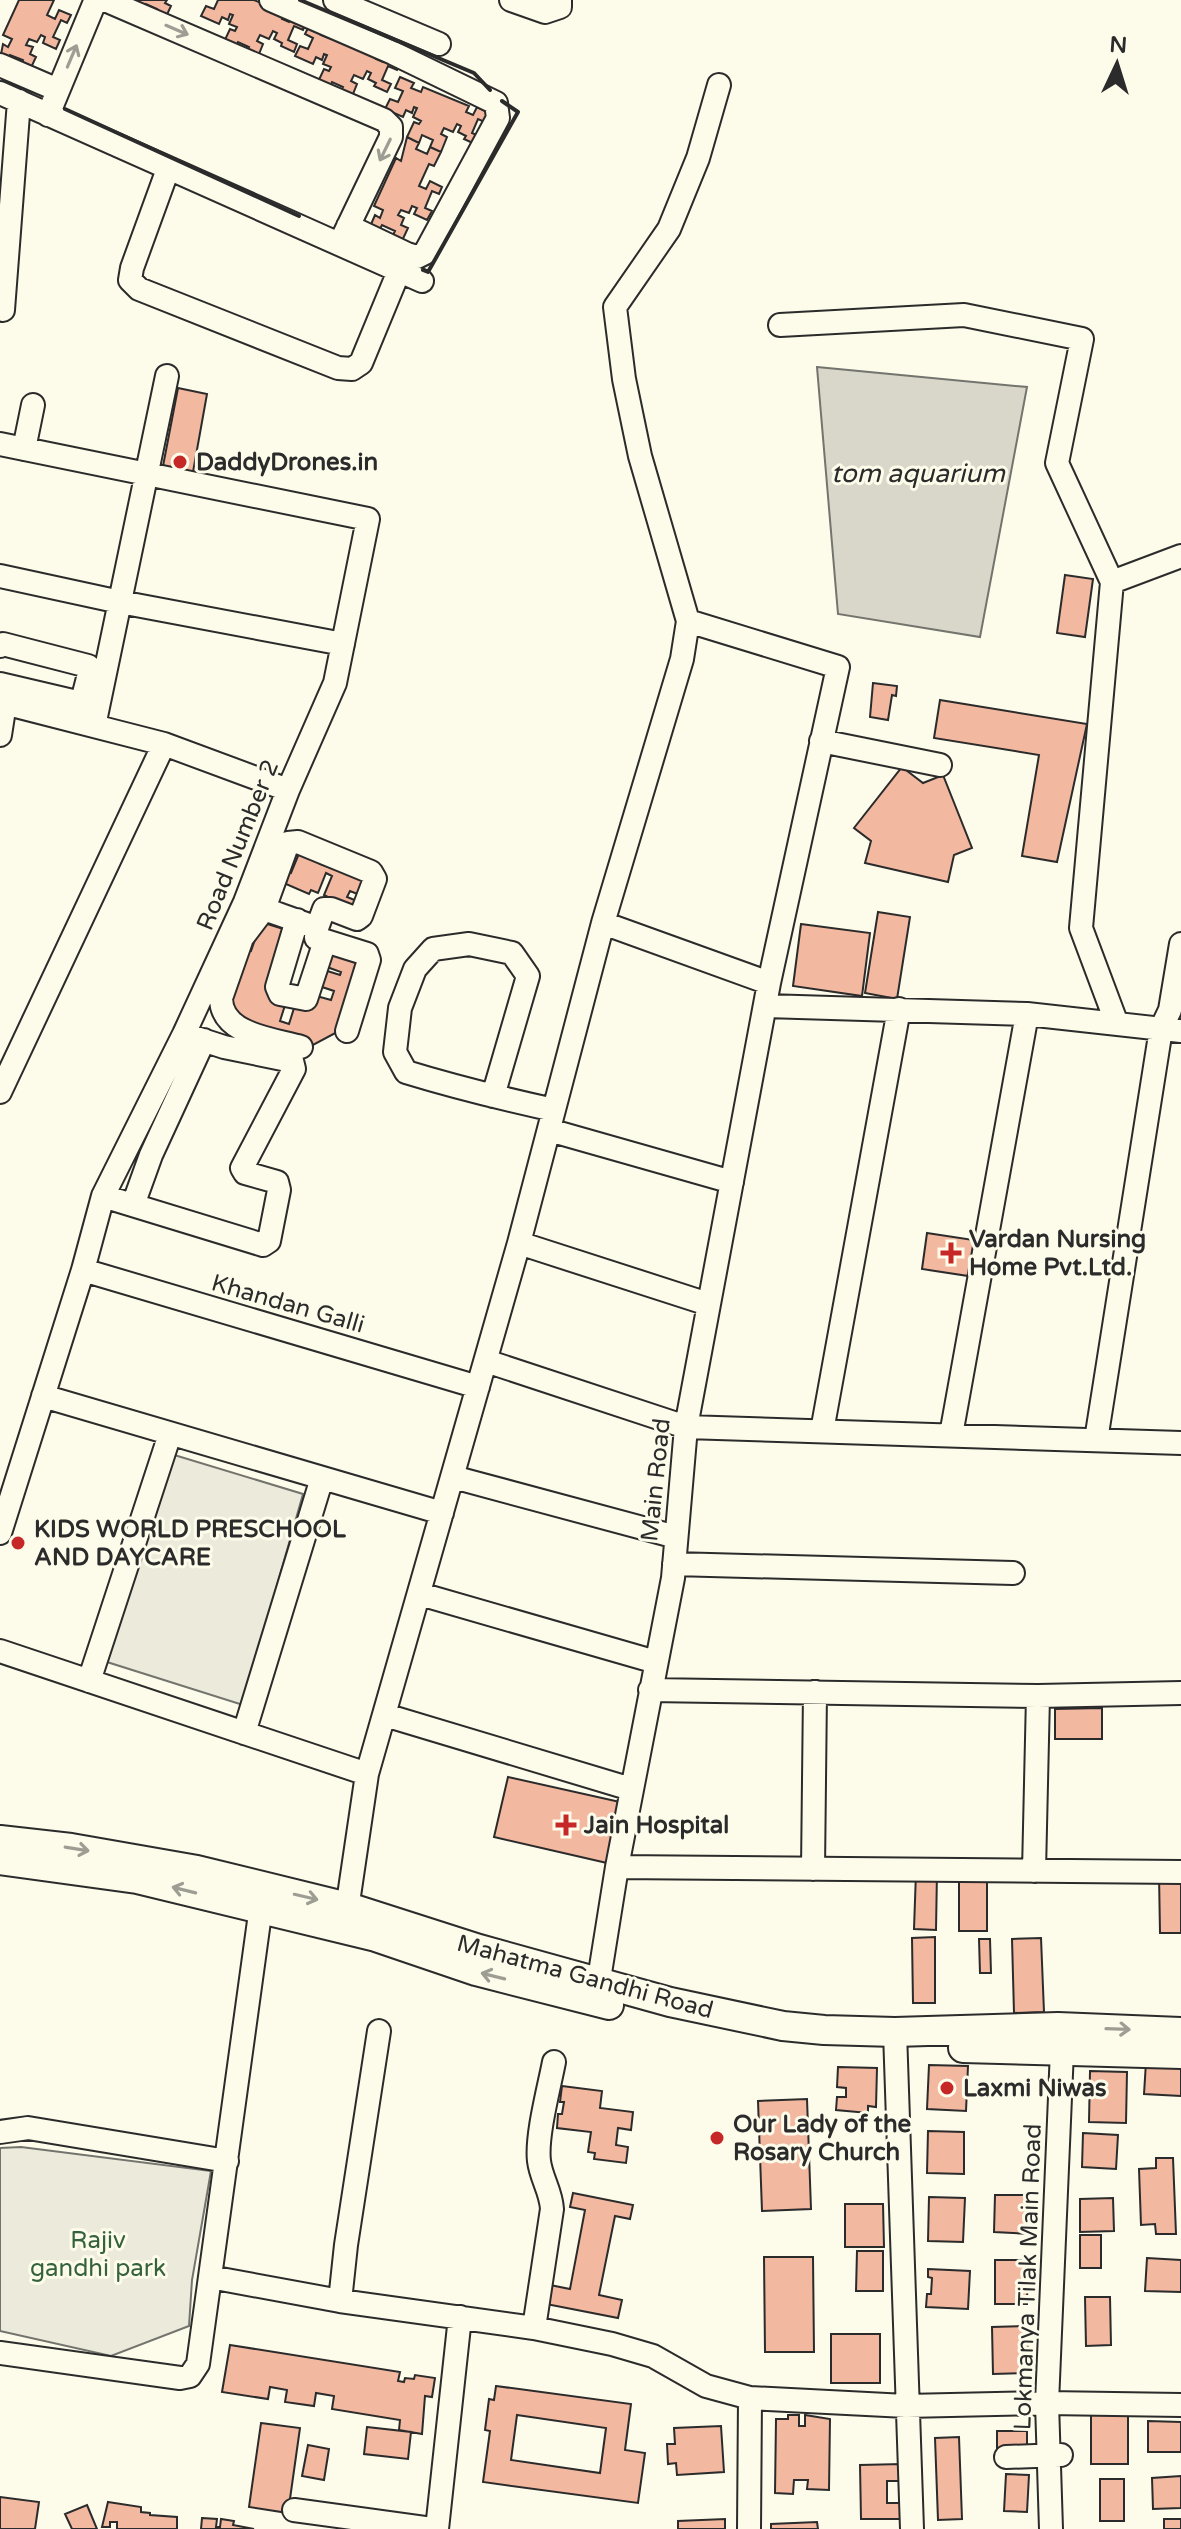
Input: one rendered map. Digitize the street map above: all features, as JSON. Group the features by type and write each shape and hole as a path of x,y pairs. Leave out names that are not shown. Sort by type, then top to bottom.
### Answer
{"main road":[{"name":"Mahatma Gandhi Road","path":"0,1840 71,1848 197,1870 262,1898"},
{"name":"Mahatma Gandhi Road","path":"0,1860 262,1898 346,1918 376,1937 476,1971 597,1992 764,2038 813,2043 895,2039 1066,2039 1181,2032"},
{"name":"Mahatma Gandhi Road","path":"1066,2039 1181,2054"}],"street":[{"path":"48,115 94,4 103,0 384,120 391,127 391,137 343,236"},
{"path":"3,310 10,97 168,169 343,236 417,257 425,253 498,118 496,103 393,53 271,0"},
{"path":"335,0 439,44"},
{"path":"511,0 545,12 560,7 560,0"},
{"path":"0,65 58,90"},
{"path":"346,1918 367,1774 519,1243 603,923 682,659 688,621 640,456 624,379 615,307 669,229 698,158 719,85"},
{"path":"168,169 132,268 130,280 139,289 338,368 352,369 361,363 399,271"},
{"path":"343,236 399,271 422,281"},
{"path":"780,325 964,315 1082,339 1057,463 1112,582 1081,928 1117,1024"},
{"path":"84,717 120,602 167,376"},
{"path":"24,449 33,405"},
{"name":"Road Number 2","path":"0,444 368,519 335,683 288,790 254,905 194,1037 103,1196 83,1270 1,1529"},
{"path":"1112,582 1181,556"},
{"path":"0,576 343,644"},
{"name":"Main Road","path":"597,1992 631,1789 674,1564 686,1427 708,1304 767,995 838,667 688,621"},
{"path":"0,646 3,644 88,666 84,717"},
{"path":"0,735 2,696 84,717 288,790"},
{"path":"821,741 940,765"},
{"path":"0,1092 164,744"},
{"path":"301,1047 245,1032 227,1020 221,1008 221,998 254,905 288,843 298,842 371,872 375,879 361,916 357,919 324,909 313,930"},
{"path":"254,905 367,954 369,960 347,1031"},
{"path":"603,923 767,995 899,1009 1027,1014 1171,1030"},
{"path":"493,1096 528,976 512,953 469,944 433,949 415,969 400,1008 395,1052 406,1072 493,1096 551,1120 732,1182"},
{"path":"1096,1440 1171,1030 1170,1010 1181,944"},
{"path":"822,1431 899,1009"},
{"path":"951,1435 1027,1014"},
{"path":"103,1196 263,1245 269,1241 279,1190 277,1182 245,1173 242,1168 294,1069 292,1061 194,1037 133,1205"},
{"path":"519,1243 708,1304"},
{"name":"Khandan Galli","path":"83,1270 478,1387"},
{"path":"486,1361 686,1427 1181,1443"},
{"path":"43,1396 442,1513"},
{"path":"89,1681 170,1434"},
{"path":"453,1477 676,1537"},
{"path":"244,1733 322,1478"},
{"path":"674,1564 1013,1573"},
{"path":"420,1594 656,1662"},
{"path":"0,1651 367,1774"},
{"path":"650,1690 1038,1696 1181,1693"},
{"path":"813,1869 815,1692"},
{"path":"1034,1871 1038,1696"},
{"path":"385,1715 631,1789"},
{"path":"617,1867 1181,1872"},
{"path":"0,2353 180,2378 190,2376 198,2364 262,1898"},
{"path":"340,2301 379,2031"},
{"path":"895,2039 912,2529"},
{"name":"Lokmanya Tilak Main Road","path":"1051,2529 1066,2039"},
{"path":"534,2328 552,2209 551,2194 539,2162 539,2147 554,2062"},
{"path":"0,2132 28,2128 227,2161"},
{"path":"210,2277 340,2301 534,2328 653,2356 706,2386 750,2398 906,2406 1054,2403 1181,2405"},
{"path":"294,2510 435,2529 460,2317"},
{"path":"749,2529 750,2398"},
{"path":"1006,2457 1055,2455"},
{"name":"Lokmanya Tilak Main Road","path":"1055,2455 1063,2529"}],"green space":[{"path":"171,1454 303,1494 243,1705 107,1662"},
{"name":"Rajiv gandhi park","path":"21,2147 211,2171 192,2280 189,2326 111,2356 0,2331 0,2148"}],"water":[{"name":"tom aquarium","path":"817,367 1027,387 980,637 838,614"}],"building":[{"path":"19,0 54,0 47,15 55,19 59,10 71,15 67,23 61,20 53,37 60,40 56,49 43,43 45,37 41,35 37,42 29,39 26,45 33,47 30,54 36,57 29,72 20,68 23,60 10,55 7,62 0,59 3,44 8,47 12,39 3,35"},
{"path":"133,0 167,0 165,3 171,6 164,21 154,16 157,9 146,4 143,12 130,6"},
{"path":"218,0 254,0 284,13 282,19 289,22 293,14 307,21 303,30 294,26 288,40 297,44 294,52 274,39 277,33 273,31 269,39 260,35 257,41 263,44 257,59 246,54 249,47 238,42 235,50 223,44 230,29 235,31 237,27 229,24 233,15 230,14 228,20 222,17 219,24 201,16 206,6 214,9"},
{"path":"310,24 324,30 321,35 331,39 333,33 378,53 376,59 383,62 387,54 401,61 397,70 388,66 382,80 391,84 387,92 374,86 376,83 368,79 371,73 367,71 363,79 354,75 351,81 357,84 351,99 339,94 343,87 332,82 329,90 317,84 324,69 329,71 331,67 323,64 327,55 324,54 322,60 316,57 313,64 295,56 300,46 308,49 313,38 305,34"},
{"path":"400,77 414,83 411,88 421,92 423,87 469,106 466,112 473,115 477,107 491,114 487,123 478,119 472,133 481,137 477,145 464,139 466,136 458,132 461,126 457,124 453,132 444,128 441,134 447,137 441,152 430,147 433,140 422,135 419,143 407,137 414,122 419,124 421,121 413,117 417,108 414,107 412,113 406,110 403,117 385,109 390,99 398,102 403,91 395,88"},
{"path":"407,137 419,143 416,149 427,154 430,147 441,152 434,166 429,164 419,186 426,189 430,181 442,187 439,194 432,191 425,208 432,211 427,220 414,214 417,208 412,206 409,213 401,210 398,215 404,218 401,225 408,228 401,243 391,239 395,231 382,225 378,233 369,229 375,215 380,218 383,210 374,206 396,158 401,161"},
{"path":"178,388 207,394 193,472 163,466"},
{"path":"1065,575 1093,579 1085,637 1057,633"},
{"path":"873,683 897,686 896,696 892,695 888,720 870,717"},
{"path":"940,700 1087,724 1057,862 1022,856 1039,755 934,738"},
{"path":"902,767 923,783 943,775 972,848 954,855 948,882 865,863 871,841 854,828"},
{"path":"294,846 323,857 320,864 344,873 347,867 371,878 360,895 350,891 347,897 357,901 355,913 329,902 330,898 324,895 332,876 326,873 318,893 311,890 309,894 279,881 284,870 291,873 298,856 291,853"},
{"path":"878,912 910,917 897,999 865,993"},
{"path":"261,922 290,931 286,1002 280,1021 289,1024 295,1005 313,995 331,1000 334,991 316,985 321,969 340,975 341,972 327,967 332,945 362,954 341,1030 313,1045 249,1027 231,1003 248,950 251,951"},
{"path":"801,924 870,933 862,996 793,986"},
{"path":"927,1233 980,1241 975,1277 922,1269"},
{"path":"1102,1708 1102,1739 1055,1739 1055,1709"},
{"path":"508,1777 620,1802 607,1863 494,1837"},
{"path":"916,1872 937,1872 936,1930 914,1929"},
{"path":"959,1873 987,1873 987,1931 959,1931"},
{"path":"1159,1875 1181,1875 1181,1933 1160,1933"},
{"path":"935,1937 935,2003 913,2003 912,1938"},
{"path":"1041,1938 1044,2012 1014,2013 1012,1939"},
{"path":"979,1939 990,1939 991,1973 980,1973"},
{"path":"1146,2062 1181,2064 1181,2096 1144,2094"},
{"name":"Laxmi Niwas","path":"929,2065 968,2066 966,2111 927,2109"},
{"path":"838,2067 877,2068 876,2107 868,2106 868,2113 836,2110 837,2097 846,2097 846,2088 837,2087"},
{"path":"1090,2071 1127,2072 1126,2123 1089,2122"},
{"path":"562,2086 602,2091 600,2108 633,2112 631,2130 618,2128 616,2145 628,2147 626,2163 594,2159 595,2153 588,2152 591,2132 557,2128 558,2114 562,2114 564,2102 560,2102"},
{"path":"807,2099 811,2209 762,2211 758,2101"},
{"path":"928,2131 964,2132 964,2174 927,2173"},
{"path":"1083,2133 1118,2135 1116,2169 1082,2167"},
{"path":"1156,2158 1173,2158 1176,2234 1156,2234 1155,2224 1141,2225 1139,2169 1156,2168"},
{"path":"573,2193 633,2205 630,2219 615,2216 599,2295 622,2300 618,2318 541,2303 545,2284 570,2289 585,2210 570,2207"},
{"path":"995,2195 1030,2195 1029,2234 994,2232"},
{"path":"929,2197 965,2198 963,2242 928,2241"},
{"path":"1113,2198 1114,2231 1080,2232 1080,2199"},
{"path":"845,2204 883,2204 884,2247 845,2247"},
{"path":"1080,2235 1101,2235 1101,2268 1080,2268"},
{"path":"857,2251 883,2251 883,2291 856,2291"},
{"path":"764,2257 813,2257 814,2352 765,2352"},
{"path":"1147,2258 1181,2260 1181,2292 1145,2291"},
{"path":"995,2260 1028,2260 1027,2304 995,2304"},
{"path":"928,2269 970,2271 968,2309 926,2307 932,2278 928,2277"},
{"path":"1085,2297 1110,2297 1111,2345 1086,2346"},
{"path":"1027,2326 1029,2373 993,2374 992,2327"},
{"path":"831,2334 880,2334 880,2383 831,2383"},
{"path":"230,2345 400,2372 398,2381 404,2382 405,2378 414,2379 415,2375 435,2378 432,2397 425,2396 422,2434 399,2430 400,2420 332,2409 334,2396 316,2393 314,2406 285,2402 287,2390 270,2387 268,2399 222,2392"},
{"path":"496,2386 631,2404 625,2450 645,2453 638,2503 483,2482 490,2431 485,2430 489,2399 494,2400","holes":["517,2415 606,2428 600,2473 511,2460"]},
{"path":"1091,2414 1128,2414 1128,2464 1091,2464"},
{"path":"788,2415 799,2415 799,2426 805,2426 805,2415 830,2419 829,2490 807,2489 808,2480 794,2480 793,2494 775,2493 776,2419 788,2419"},
{"path":"1148,2421 1181,2422 1181,2452 1148,2452"},
{"path":"261,2423 300,2428 288,2513 249,2507"},
{"path":"721,2426 724,2472 677,2475 676,2463 668,2464 667,2444 675,2444 674,2428"},
{"path":"367,2427 411,2432 408,2459 364,2454"},
{"path":"997,2431 1027,2431 1027,2449 997,2449"},
{"path":"959,2437 962,2519 938,2520 935,2438"},
{"path":"308,2445 329,2449 324,2480 302,2476"},
{"path":"902,2464 902,2481 887,2481 887,2503 902,2503 903,2519 861,2519 860,2465"},
{"path":"1006,2474 1029,2475 1027,2512 1004,2511"},
{"path":"1181,2476 1181,2508 1153,2509 1152,2478"},
{"path":"1100,2479 1124,2479 1124,2521 1100,2521"},
{"path":"0,2497 39,2502 35,2529 0,2529"},
{"path":"108,2502 141,2507 141,2512 150,2515 177,2517 177,2529 117,2529 117,2522 110,2522 110,2527 102,2527"},
{"path":"87,2505 97,2529 72,2529 65,2514"},
{"path":"202,2518 217,2519 216,2527 220,2527 221,2519 254,2529 201,2529"},
{"path":"725,2519 725,2529 678,2529 678,2521"},
{"path":"1164,2519 1181,2519 1181,2529 1164,2529"},
{"path":"817,2522 818,2529 771,2529 771,2524"}],"wall":[{"path":"300,0 474,73 490,90"},
{"path":"423,270 428,272 518,112 502,101"},
{"path":"65,109 299,216"}],"place":[{"name":"DaddyDrones.in","path":"180,462"},
{"name":"Vardan Nursing Home Pvt.Ltd.","path":"951,1253"},
{"name":"KIDS WORLD PRESCHOOL AND DAYCARE","path":"18,1543"},
{"name":"Jain Hospital","path":"566,1825"},
{"name":"Laxmi Niwas","path":"947,2088"},
{"name":"Our Lady of the Rosary Church","path":"717,2138"}]}
